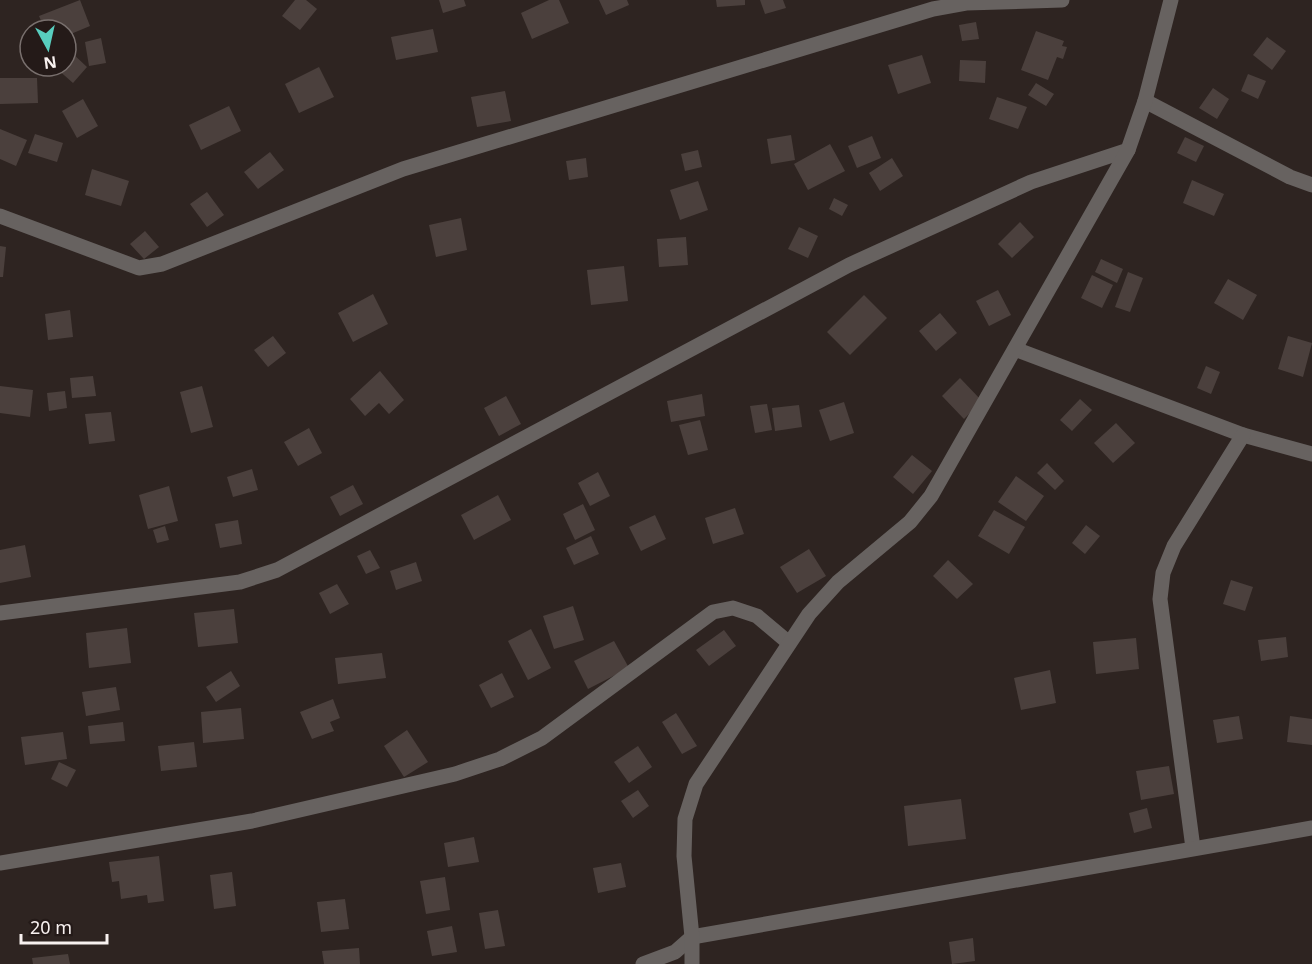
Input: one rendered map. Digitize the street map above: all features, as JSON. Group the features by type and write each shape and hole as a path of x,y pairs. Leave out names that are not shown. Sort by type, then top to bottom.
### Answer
{"street":[{"path":"0,216 139,268 162,264 403,169 933,9 966,3 1062,0"},
{"path":"692,964 692,938 684,856 685,819 696,784 809,614 838,582 910,522 931,496 1128,150 1145,101 1171,0"},
{"path":"1145,101 1290,177 1312,185"},
{"path":"0,613 240,582 277,570 849,265 1031,182 1128,150"},
{"path":"1014,349 1243,435 1312,454"},
{"path":"1192,848 1160,599 1163,573 1174,546 1243,435"},
{"path":"0,862 252,821 455,774 500,759 542,738 712,612 733,608 758,616 789,643"},
{"path":"643,964 675,951 692,938 1312,828"}],"building":[{"path":"80,0 90,26 78,31 78,18 40,18 39,16"},
{"path":"295,0 306,0 317,9 300,30 282,16"},
{"path":"439,0 464,0 466,6 443,13"},
{"path":"549,0 559,0 569,23 532,39 521,13"},
{"path":"599,0 627,0 629,5 606,15"},
{"path":"716,0 745,0 745,5 717,7"},
{"path":"760,0 783,0 786,8 765,14"},
{"path":"976,22 979,39 962,41 959,25"},
{"path":"433,29 438,52 396,60 391,37"},
{"path":"1036,31 1064,41 1062,46 1067,47 1063,59 1057,57 1048,80 1021,70"},
{"path":"1267,37 1286,51 1272,70 1253,55"},
{"path":"101,38 106,63 89,66 85,42"},
{"path":"922,55 931,83 898,94 888,65"},
{"path":"78,59 87,67 78,77"},
{"path":"960,60 986,61 985,83 959,81"},
{"path":"319,67 334,97 299,113 285,84"},
{"path":"1248,74 1266,81 1258,99 1241,91"},
{"path":"0,78 37,78 38,103 0,104"},
{"path":"67,78 77,78 73,83"},
{"path":"1036,83 1054,94 1046,106 1028,95"},
{"path":"1213,88 1229,99 1217,119 1199,108"},
{"path":"505,91 511,121 477,127 471,97"},
{"path":"997,97 1027,107 1018,129 989,119"},
{"path":"83,99 98,126 77,138 62,111"},
{"path":"229,106 241,131 201,150 189,125"},
{"path":"0,129 27,140 16,166 0,159"},
{"path":"35,134 63,143 57,162 28,153"},
{"path":"791,135 795,160 771,164 767,139"},
{"path":"872,136 881,158 857,168 848,146"},
{"path":"1185,137 1204,146 1196,162 1177,153"},
{"path":"830,144 845,171 808,190 794,164"},
{"path":"698,150 702,167 685,171 681,154"},
{"path":"270,152 284,170 258,189 244,172"},
{"path":"586,158 588,177 569,180 566,161"},
{"path":"892,158 903,176 880,191 869,173"},
{"path":"92,169 129,181 121,206 85,195"},
{"path":"1192,180 1224,194 1214,216 1183,203"},
{"path":"698,181 708,210 680,220 670,190"},
{"path":"207,192 224,215 207,227 190,204"},
{"path":"834,198 848,205 842,216 829,209"},
{"path":"461,218 467,250 436,257 429,225"},
{"path":"1020,222 1034,237 1012,258 998,244"},
{"path":"799,227 818,236 808,258 788,249"},
{"path":"145,231 159,247 144,259 130,244"},
{"path":"686,237 688,265 659,267 657,239"},
{"path":"0,246 6,247 3,277 0,277"},
{"path":"1101,259 1123,269 1117,283 1095,272"},
{"path":"624,266 628,301 591,305 587,270"},
{"path":"1128,272 1143,278 1130,312 1115,307"},
{"path":"1092,275 1113,285 1102,308 1081,298"},
{"path":"1228,279 1257,295 1243,320 1214,303"},
{"path":"998,290 1011,315 989,326 976,301"},
{"path":"373,294 388,324 353,342 338,313"},
{"path":"864,295 887,318 850,355 827,332"},
{"path":"70,310 73,337 48,340 45,314"},
{"path":"940,313 957,333 936,351 919,331"},
{"path":"273,336 286,353 268,367 254,350"},
{"path":"1288,336 1312,343 1303,377 1278,369"},
{"path":"1206,366 1220,372 1211,394 1197,388"},
{"path":"380,371 404,400 389,414 379,403 365,416 350,399"},
{"path":"93,376 96,396 72,398 70,378"},
{"path":"960,378 982,401 964,419 942,396"},
{"path":"0,386 33,390 30,417 0,413"},
{"path":"202,386 213,427 191,433 180,392"},
{"path":"65,391 67,408 49,411 47,393"},
{"path":"702,394 705,416 671,422 667,401"},
{"path":"506,396 521,424 499,436 484,408"},
{"path":"1080,399 1092,410 1072,431 1060,420"},
{"path":"844,402 854,433 830,441 819,410"},
{"path":"767,404 772,430 755,433 750,406"},
{"path":"799,405 802,427 775,431 772,408"},
{"path":"111,412 115,441 89,444 85,414"},
{"path":"700,420 708,450 688,455 679,425"},
{"path":"1116,423 1135,443 1113,463 1094,443"},
{"path":"309,428 322,453 298,466 284,442"},
{"path":"912,455 932,471 913,494 893,477"},
{"path":"1047,463 1064,481 1055,490 1037,473"},
{"path":"252,469 258,490 233,497 227,477"},
{"path":"598,472 610,496 590,506 578,483"},
{"path":"1016,476 1044,496 1026,521 998,502"},
{"path":"353,485 363,504 340,516 330,497"},
{"path":"169,486 178,521 148,529 139,495"},
{"path":"498,495 511,520 474,540 461,515"},
{"path":"583,504 595,530 575,540 563,514"},
{"path":"735,508 744,534 713,544 705,518"},
{"path":"994,510 1025,527 1009,554 978,536"},
{"path":"655,515 666,539 641,551 629,527"},
{"path":"238,520 242,544 220,548 215,524"},
{"path":"1086,525 1100,536 1085,554 1072,543"},
{"path":"165,526 169,540 157,543 153,530"},
{"path":"591,536 599,554 574,565 566,548"},
{"path":"25,545 31,577 0,583 0,550"},
{"path":"809,549 826,576 797,593 780,567"},
{"path":"370,550 380,568 366,574 357,556"},
{"path":"948,560 973,584 957,599 933,576"},
{"path":"416,562 422,581 396,590 390,571"},
{"path":"1231,580 1253,587 1245,611 1223,604"},
{"path":"337,584 349,604 330,614 319,593"},
{"path":"573,606 584,640 554,649 543,616"},
{"path":"234,609 238,643 198,647 194,613"},
{"path":"127,628 131,663 89,668 86,633"},
{"path":"531,629 551,668 528,680 508,641"},
{"path":"724,630 736,646 709,666 696,650"},
{"path":"1286,637 1288,657 1261,661 1258,640"},
{"path":"1136,638 1139,669 1096,674 1093,642"},
{"path":"614,641 629,668 588,689 574,661"},
{"path":"382,653 386,678 338,684 335,658"},
{"path":"1050,670 1056,703 1021,710 1014,678"},
{"path":"231,671 240,686 216,702 206,687"},
{"path":"502,673 514,697 491,708 479,685"},
{"path":"116,687 120,710 86,716 82,692"},
{"path":"333,699 340,718 330,722 334,731 312,739 300,712"},
{"path":"241,708 244,739 203,743 201,712"},
{"path":"676,713 697,746 682,754 662,722"},
{"path":"1239,716 1243,739 1217,743 1213,720"},
{"path":"1290,716 1312,719 1312,745 1287,742"},
{"path":"123,722 125,741 90,744 88,726"},
{"path":"407,730 428,762 404,777 384,746"},
{"path":"63,732 67,759 25,765 21,737"},
{"path":"194,742 197,767 161,771 158,746"},
{"path":"638,746 652,767 629,783 614,762"},
{"path":"59,762 76,770 67,787 51,779"},
{"path":"1169,766 1174,794 1141,800 1136,771"},
{"path":"638,790 649,806 633,818 621,801"},
{"path":"961,799 966,839 908,846 904,806"},
{"path":"1147,808 1152,828 1134,833 1129,813"},
{"path":"474,837 479,862 448,867 444,843"},
{"path":"159,856 164,901 148,903 147,895 121,899 119,881 112,882 109,862"},
{"path":"621,863 626,887 598,893 593,868"},
{"path":"232,872 236,906 214,909 210,875"},
{"path":"445,877 450,910 426,914 420,881"},
{"path":"345,899 349,929 321,932 317,902"},
{"path":"498,910 505,946 485,949 479,913"},
{"path":"452,926 457,952 432,956 427,931"},
{"path":"973,938 975,961 952,964 949,942"},
{"path":"359,948 360,964 324,964 322,951"},
{"path":"68,954 70,964 33,964 32,958"}]}
